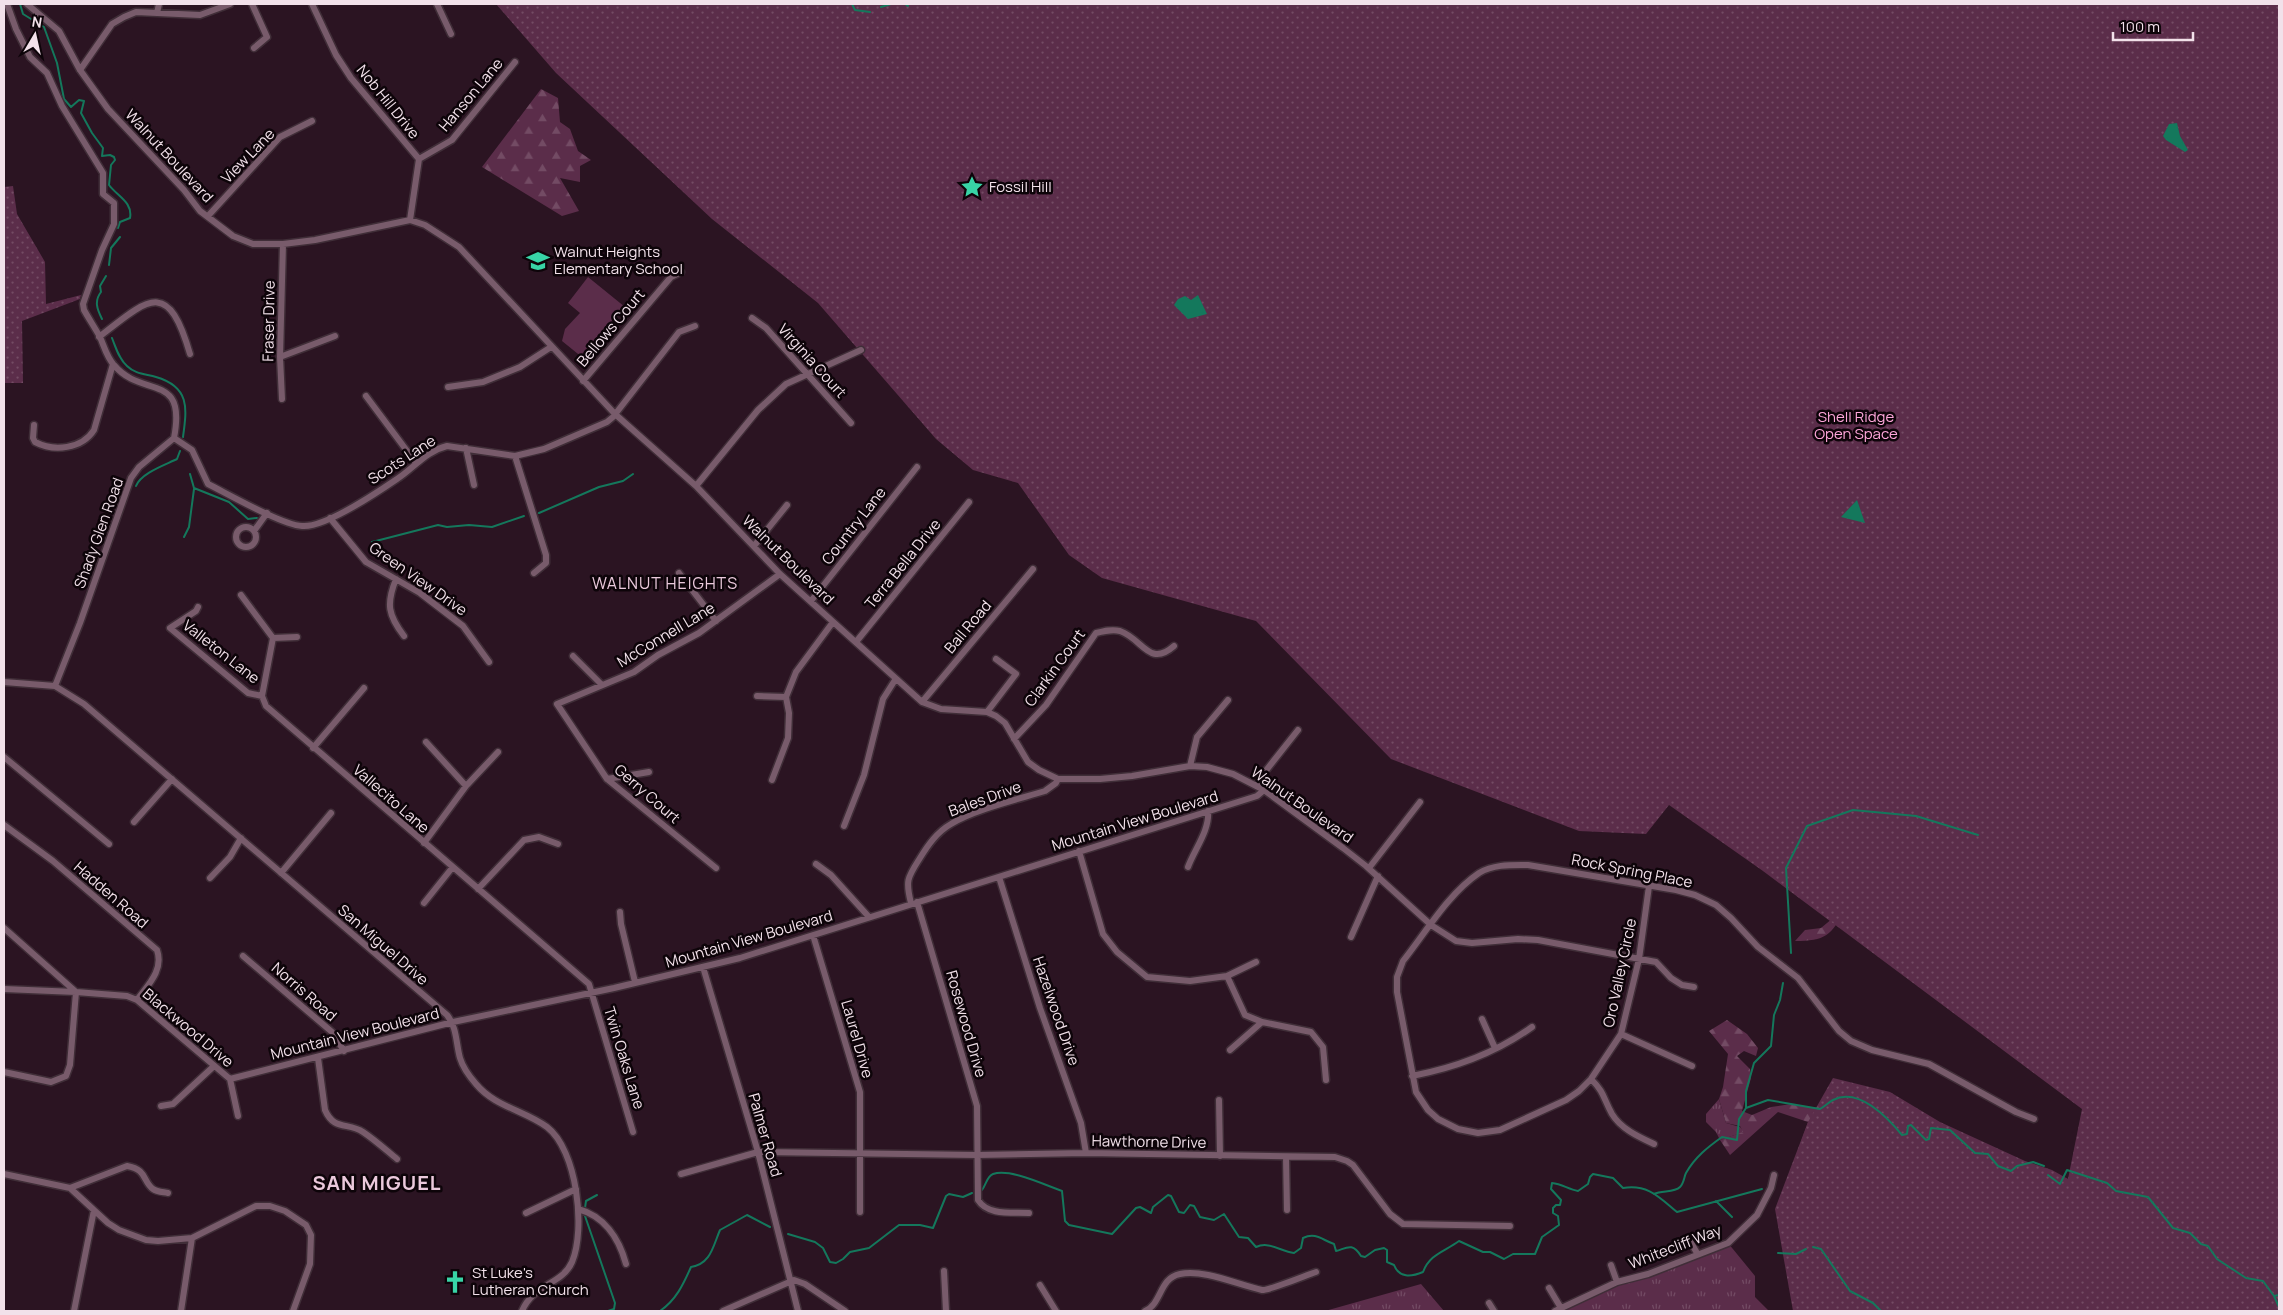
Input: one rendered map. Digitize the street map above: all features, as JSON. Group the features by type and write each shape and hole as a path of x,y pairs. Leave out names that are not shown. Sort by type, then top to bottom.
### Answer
{"street":[{"path":"7,4 16,29 30,56 47,73 62,106 103,173 103,194 114,203 114,224 102,250 83,304 84,310 113,364 125,375 163,391 174,400 177,411 174,438"},
{"name":"Walnut Boulevard","path":"28,4 59,31 80,70 108,109 184,190 200,211 233,236 253,244 283,244 316,240 410,220 425,225 468,255 551,347 615,414 696,486 780,574 856,642 895,680 922,702 941,709 986,712 1001,719 1028,762 1039,770 1058,779 1100,779 1132,776 1190,766 1206,766 1233,774 1264,790 1369,868 1432,925 1456,941 1472,943 1518,939 1538,940 1656,962 1671,978 1682,985 1694,987"},
{"path":"158,13 159,4"},
{"path":"80,70 112,24 124,16 136,12 200,15 230,4"},
{"path":"252,4 267,37 254,48"},
{"name":"Nob Hill Drive","path":"312,4 336,54 351,78 419,159 410,220"},
{"path":"437,4 451,34"},
{"name":"Hanson Lane","path":"419,159 452,140 515,62"},
{"name":"View Lane","path":"208,216 280,138 312,122"},
{"name":"Fraser Drive","path":"282,399 280,357 283,244"},
{"name":"Bellows Court","path":"583,381 671,276 681,272"},
{"path":"99,337 136,308 148,302 161,303 172,310 182,326 190,354"},
{"name":"Virginia Court","path":"752,318 766,328 851,423"},
{"name":"Scots Lane","path":"174,438 192,450 208,484 267,513 300,526 308,526 330,518 399,478 416,463 439,448 447,446 466,448 515,456 544,449 607,422 679,332 695,326"},
{"path":"280,357 335,336"},
{"path":"448,387 483,382 520,367 551,347"},
{"path":"696,486 758,410 786,384 861,350"},
{"path":"34,425 35,442 48,446 77,445 90,437 94,430 113,364"},
{"path":"366,396 416,463"},
{"name":"Shady Glen Road","path":"55,686 80,623 131,478 139,467 174,438"},
{"path":"466,448 474,485"},
{"path":"515,456 546,555 546,564 534,573"},
{"name":"Country Lane","path":"811,601 917,467"},
{"name":"Terra Bella Drive","path":"856,642 969,502"},
{"path":"754,546 787,505"},
{"path":"254,531 267,513"},
{"name":"Green View Drive","path":"330,518 366,562 420,593 464,626 489,662"},
{"name":"Ball Road","path":"922,702 1033,569"},
{"path":"679,573 716,621"},
{"name":"McConnell Lane","path":"557,704 601,684 634,672 658,655 683,643 716,621 780,574"},
{"path":"396,579 389,606 391,615 404,636"},
{"path":"242,595 273,638 262,696"},
{"name":"Valleton Lane","path":"198,607 196,611 170,628 248,693 262,696"},
{"path":"772,780 788,738 789,713 786,697 796,672 834,622"},
{"name":"Clarkin Court","path":"1014,739 1046,705 1096,633 1111,630 1120,631 1157,655 1164,655 1174,646"},
{"path":"273,638 297,637"},
{"path":"573,656 601,684"},
{"path":"986,712 1016,674 996,659"},
{"path":"844,826 865,772 883,699 895,680"},
{"name":"San Miguel Drive","path":"4,682 55,686 84,704 453,1022"},
{"path":"313,748 364,688"},
{"name":"Vallecito Lane","path":"262,696 266,706 589,984 591,992"},
{"path":"758,696 786,697"},
{"path":"1190,766 1197,737 1228,700"},
{"name":"Gerry Court","path":"557,704 607,779 716,868"},
{"path":"1257,786 1264,773 1298,730"},
{"path":"426,742 466,786"},
{"path":"424,843 466,786 498,752"},
{"path":"4,757 108,844"},
{"path":"607,779 649,772"},
{"name":"Bales Drive","path":"914,903 907,886 908,877 928,846 940,832 961,819 1045,791 1056,783 1058,779"},
{"path":"134,822 172,780"},
{"name":"Mountain View Boulevard","path":"230,1079 453,1022 703,967 1080,852 1257,796 1264,790"},
{"path":"1369,868 1420,802"},
{"path":"1188,867 1205,828 1208,811"},
{"path":"281,873 331,813"},
{"name":"Hadden Road","path":"4,825 53,861 157,950 159,960 157,973 137,1000"},
{"path":"478,889 524,840 539,837 558,844"},
{"path":"210,878 230,857 241,838"},
{"path":"1080,852 1103,934 1117,952 1147,977 1190,981 1227,976 1256,962"},
{"path":"816,864 831,875 869,917"},
{"name":"Rock Spring Place","path":"1480,873 1508,864 1528,865 1695,895 1716,905 1736,922 1758,947 1798,978 1839,1031 1851,1041 1872,1050 1929,1064 2016,1112 2034,1119"},
{"path":"424,903 452,868"},
{"name":"Oro Valley Circle","path":"1480,873 1448,902 1403,961 1397,977 1397,992 1416,1092 1428,1110 1438,1119 1458,1129 1478,1133 1500,1130 1566,1100 1591,1079 1622,1034 1639,959 1649,886"},
{"name":"Hazelwood Drive","path":"998,876 1040,1008 1081,1123 1086,1153"},
{"path":"1351,937 1378,876"},
{"name":"Rosewood Drive","path":"914,903 977,1106 978,1200 988,1210 1029,1213"},
{"path":"620,912 621,924 635,982"},
{"path":"4,928 76,992 70,1065 66,1076 51,1082 4,1072"},
{"name":"Laurel Drive","path":"813,935 860,1092 860,1212"},
{"name":"Norris Road","path":"243,956 332,1032 344,1051"},
{"name":"Palmer Road","path":"703,967 758,1152 798,1311"},
{"path":"1227,976 1245,1015 1262,1022 1311,1032 1323,1047 1326,1080"},
{"name":"Blackwood Drive","path":"4,988 127,996 137,1000 230,1079"},
{"name":"Twin Oaks Lane","path":"591,992 633,1132"},
{"path":"1482,1019 1496,1048"},
{"path":"453,1022 460,1058 469,1075 482,1091 492,1099 551,1130 560,1143 576,1189 578,1230 572,1262 560,1276 530,1296 522,1311"},
{"path":"1230,1050 1262,1022"},
{"path":"1412,1076 1442,1070 1465,1062 1496,1048 1532,1027"},
{"path":"1622,1034 1692,1066"},
{"path":"318,1058 325,1110 328,1117 336,1124 354,1128 365,1133 397,1159"},
{"path":"161,1106 173,1104 214,1066"},
{"path":"230,1079 238,1116"},
{"path":"1591,1079 1602,1091 1613,1115 1631,1133 1654,1144"},
{"path":"1219,1100 1220,1156"},
{"name":"Hawthorne Drive","path":"681,1174 758,1152 977,1155 1086,1153 1335,1157 1347,1161 1390,1214 1403,1224 1510,1226"},
{"path":"1286,1157 1287,1210"},
{"path":"70,1188 127,1166 134,1167 141,1173 152,1188 168,1193"},
{"path":"4,1174 70,1188 119,1230 146,1240 158,1241 192,1238 256,1206 270,1206 285,1211 306,1225 311,1235 311,1257 293,1311"},
{"name":"Whitecliff Way","path":"1558,1310 1617,1282 1648,1274 1697,1253 1728,1243 1756,1215 1771,1188 1774,1175"},
{"path":"526,1213 576,1189"},
{"path":"578,1209 594,1215 607,1227 621,1248 626,1264"},
{"path":"74,1311 94,1210"},
{"path":"181,1311 192,1238"},
{"path":"1690,1241 1697,1253"},
{"path":"1611,1265 1617,1282"},
{"path":"944,1271 946,1311"},
{"path":"1145,1311 1154,1305 1167,1280 1182,1274 1213,1277 1262,1290 1316,1272"},
{"path":"723,1311 790,1280 805,1284 845,1311"},
{"path":"1040,1285 1056,1311"},
{"path":"1550,1288 1558,1310"},
{"path":"1489,1303 1494,1311"}],"green space":[{"name":"Shell Ridge Open Space","path":"496,4 2279,4 2279,1311 1793,1311 1775,1209 1808,1122 1833,1078 1890,1092 1940,1122 2025,1161 2052,1170 2068,1179 2082,1109 1763,871 1669,805 1646,834 1579,831 1391,759 1256,621 1102,578 1069,555 1018,483 973,470 936,439 818,303 712,219 556,73"},
{"path":"541,89 558,98 560,122 570,129 578,151 591,160 580,166 580,182 560,178 579,211 562,216 482,167"},
{"path":"13,186 17,214 45,262 46,304 81,295 80,299 22,321 23,383 4,383 4,187"},
{"path":"588,277 625,307 605,332 610,337 588,362 562,341 565,329 580,313 568,303"},
{"path":"1845,908 1836,925 1826,935 1814,940 1795,941 1805,930 1821,928"},
{"path":"1727,1020 1747,1034 1758,1048 1756,1056 1744,1051 1737,1056 1750,1069 1751,1078 1742,1111 1752,1115 1771,1107 1791,1104 1817,1108 1836,1104 1795,1159 1808,1122 1778,1112 1730,1155 1720,1140 1743,1132 1740,1126 1726,1123 1719,1099 1723,1087 1728,1054 1709,1031"},
{"path":"1719,1099 1726,1123 1740,1127 1744,1132 1720,1140 1716,1132 1706,1122 1706,1114"},
{"path":"1728,1243 1755,1276 1755,1297 1769,1311 1555,1311 1617,1282"},
{"path":"1421,1284 1444,1311 1325,1311"}],"shaded area":[{"path":"2177,123 2180,136 2188,150 2185,152 2163,136 2169,124"},
{"path":"1198,295 1207,314 1188,319 1174,305 1178,299 1185,296 1191,300"},
{"path":"1857,500 1865,523 1841,517"}],"waterway":[{"path":"20,4 23,14 44,27 57,63 64,99 71,107 79,100 84,101 81,113 103,148 102,156 110,155 114,157 115,160 111,165 109,185 127,203 130,212 130,218 120,222 118,228"},
{"path":"852,4 855,10 870,12"},
{"path":"881,7 891,4"},
{"path":"109,265 111,248 120,237"},
{"path":"102,319 97,302 101,292 100,286 106,276"},
{"path":"112,338 120,357 130,369 167,381 181,393 185,408 183,437"},
{"path":"136,486 148,473 177,459 180,451"},
{"path":"190,474 194,488 229,502 248,519 257,518"},
{"path":"539,513 599,487 623,481 633,474"},
{"path":"184,537 189,527 194,489"},
{"path":"372,542 438,525 447,527 469,525 492,527 524,516"},
{"path":"1791,953 1786,868 1807,826 1853,810 1916,816 1978,835"},
{"path":"1654,1194 1675,1190 1680,1187 1693,1162 1722,1137 1737,1140 1739,1119 1746,1108 1746,1091 1754,1063 1771,1046 1774,1015 1780,1000 1783,983"},
{"path":"1746,1108 1768,1100 1820,1109 1833,1100 1853,1097 1872,1106 1889,1120 1902,1135 1907,1134 1908,1126 1911,1125 1926,1140 1929,1139 1931,1128 1950,1130 1975,1153 1988,1154 1998,1166 2011,1171 2017,1166 2033,1162 2044,1166"},
{"path":"2048,1175 2060,1184 2067,1170 2107,1183 2116,1191 2148,1197 2173,1228 2190,1233 2201,1244 2208,1246 2217,1259 2246,1278 2263,1281 2274,1296 2279,1295"},
{"path":"982,1190 993,1174 1009,1173 1028,1178 1062,1191 1065,1221 1069,1225 1112,1234 1136,1208 1140,1207 1151,1213 1153,1207 1168,1195 1171,1196 1179,1212 1184,1213 1190,1205 1194,1206 1200,1217 1214,1220 1224,1214 1239,1237 1248,1238 1256,1247 1265,1245 1294,1253 1301,1248 1303,1238 1312,1236 1334,1244 1336,1251 1352,1247 1361,1256 1365,1257 1375,1250 1384,1248 1387,1250 1387,1262 1394,1265 1402,1274 1414,1275 1423,1272 1429,1261 1459,1241 1504,1259 1513,1254 1535,1254 1542,1237 1559,1225 1558,1216 1553,1213 1553,1208 1556,1205 1560,1205 1561,1200 1551,1189 1552,1183 1578,1191 1588,1184 1593,1174 1613,1178 1623,1188 1639,1188 1653,1193 1677,1212 1762,1189"},
{"path":"788,1234 815,1242 823,1248 830,1262 836,1263 850,1252 869,1248 899,1225 920,1225 933,1228 946,1196 949,1194 963,1197 972,1193"},
{"path":"585,1208 586,1201 597,1195"},
{"path":"1716,1201 1732,1217"},
{"path":"660,1311 675,1297 691,1267 698,1265 707,1258 720,1230 747,1215 770,1227"},
{"path":"585,1216 615,1303 614,1309 608,1311"},
{"path":"1813,1247 1821,1249 1850,1291 1873,1303 1881,1311"},
{"path":"1778,1253 1796,1254 1806,1249"},
{"path":"2274,1296 2279,1307"}],"place":[{"name":"Fossil Hill","path":"972,187"},
{"name":"Walnut Heights Elementary School","path":"538,261"},
{"name":"St Luke's Lutheran Church","path":"455,1282"}],"district":[{"name":"WALNUT HEIGHTS","path":"665,583"},
{"name":"SAN MIGUEL","path":"377,1183"}]}
